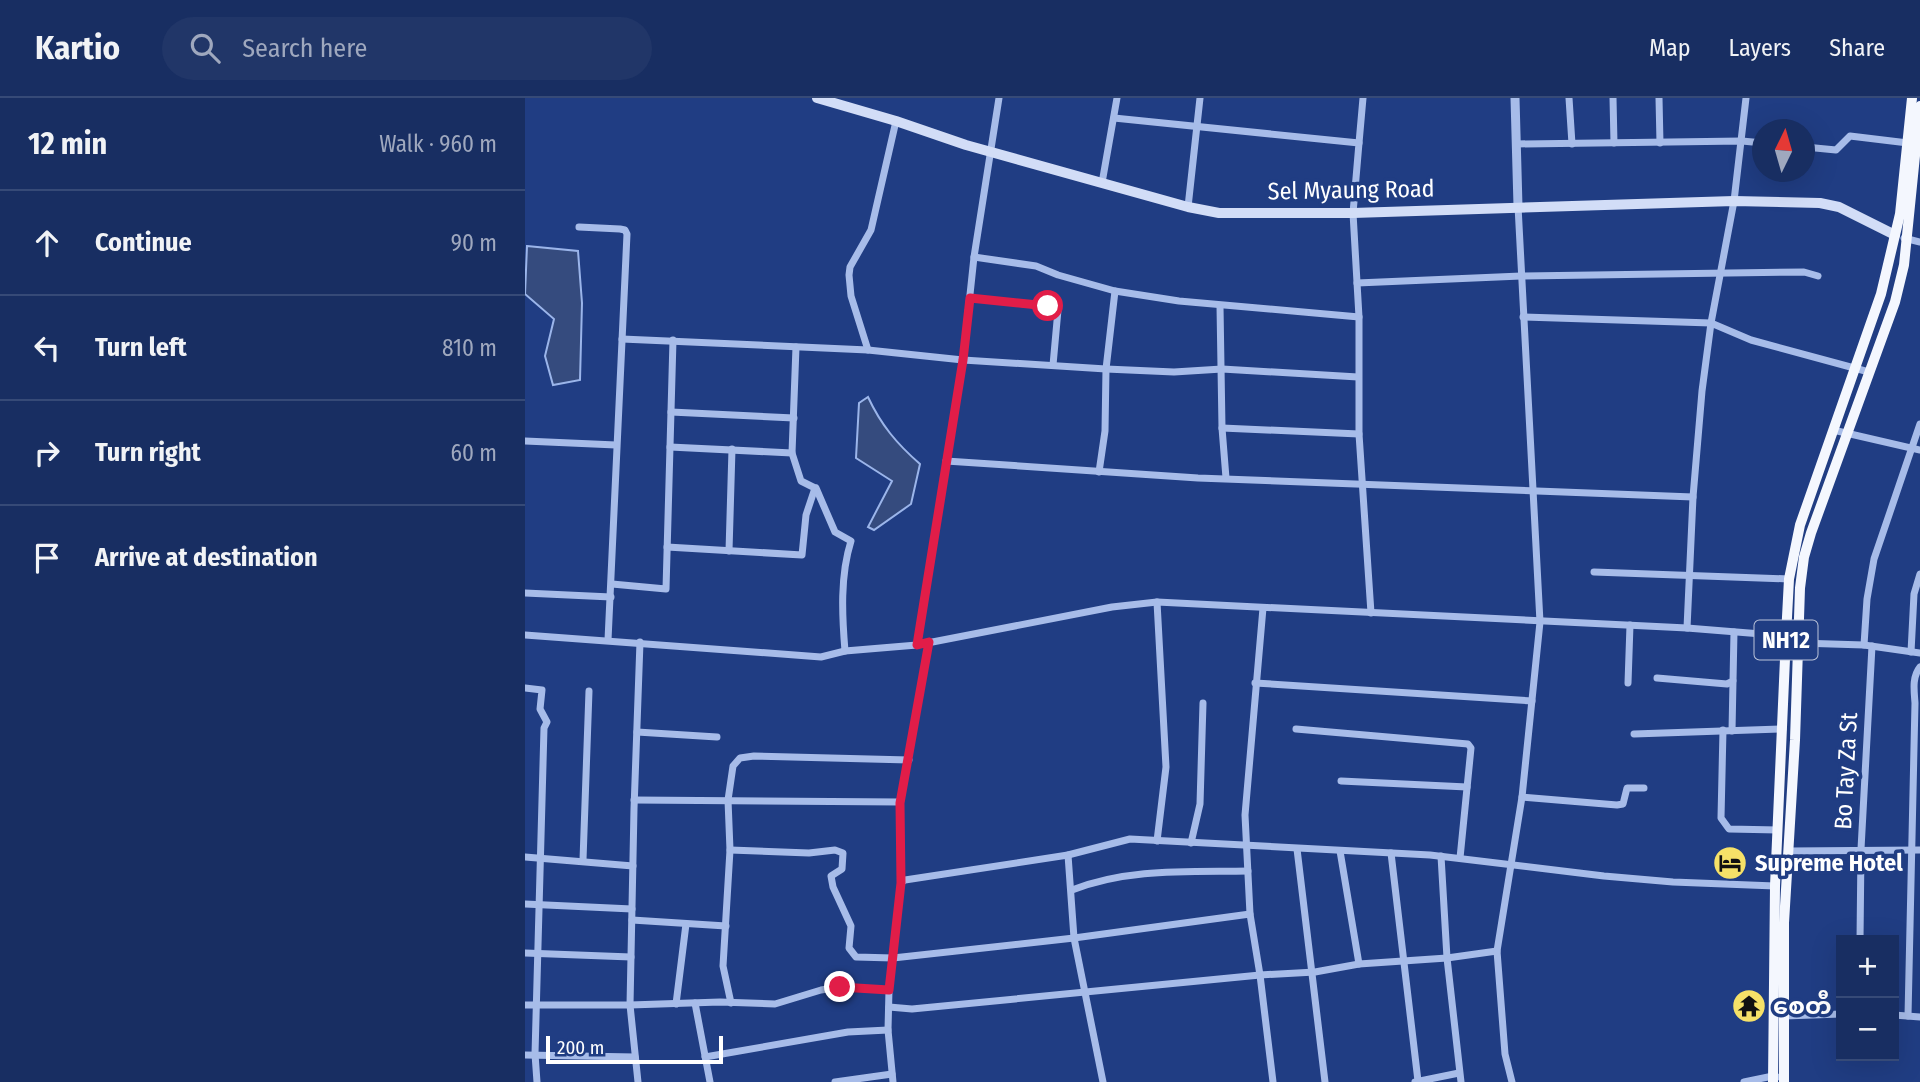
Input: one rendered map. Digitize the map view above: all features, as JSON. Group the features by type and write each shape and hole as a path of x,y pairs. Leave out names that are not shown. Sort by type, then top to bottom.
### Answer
{"highway":[{"name":"NH12","path":"1778,1080 1784,1016 1784,923 1800,588 1804,557 1895,302 1904,265 1901,237 1907,143 1916,129 1912,98"},
{"name":"NH12","path":"1778,1080 1775,886 1789,579 1793,551 1901,237 1920,106"},
{"path":"1809,499 1821,506"}],"main road":[{"name":"Sel Myaung Road","path":"817,98 990,151 1188,207 1219,213 1353,213 1734,201 1820,203 1839,207 1901,237"}],"street":[{"path":"917,645 963,360 974,257 999,98"},
{"path":"1102,183 1117,98"},
{"path":"1188,207 1200,98"},
{"path":"1363,98 1353,213 1359,317 1359,434 1371,613"},
{"path":"1512,1082 1505,1054 1497,951 1522,797 1540,622 1521,276 1515,98"},
{"path":"1569,98 1572,144"},
{"path":"1613,98 1614,143"},
{"path":"1659,98 1660,143"},
{"path":"1687,628 1693,497 1711,323 1734,201 1746,98"},
{"path":"1114,118 1359,143"},
{"path":"868,351 851,296 849,275 871,230 896,121"},
{"path":"1815,148 1836,150 1847,139 1855,136 1907,143"},
{"path":"1516,144 1752,142"},
{"path":"579,227 620,229 627,234 608,640"},
{"path":"1901,237 1920,242"},
{"path":"974,257 1036,266 1058,275 1115,290 1220,306 1359,317"},
{"path":"1357,283 1521,276 1804,272 1818,276"},
{"path":"1100,472 1105,431 1106,369 1115,290"},
{"path":"970,298 1055,307 1058,310 1053,365"},
{"path":"1220,306 1222,428 1226,478"},
{"path":"1523,317 1711,323 1751,340 1869,372"},
{"path":"622,339 868,351 1106,369 1174,372 1222,369 1358,377"},
{"path":"612,584 666,589 673,341"},
{"path":"796,347 792,453 801,481 815,488 835,532 851,541 845,561 842,623 845,651"},
{"path":"671,412 794,418"},
{"name":"Bo Tay Za St","path":"1860,935 1867,599 1874,559 1916,449 1920,424"},
{"path":"1222,428 1359,434"},
{"path":"1833,430 1916,449"},
{"path":"525,441 616,444"},
{"path":"670,447 792,453"},
{"path":"729,551 732,449"},
{"path":"946,461 1100,472 1363,485 1693,497"},
{"path":"667,547 802,555 806,515 815,488"},
{"path":"1594,572 1789,579"},
{"path":"1911,652 1914,594 1920,574"},
{"path":"525,593 611,597"},
{"path":"525,635 821,657 845,651 917,645 1112,607 1157,602 1687,628 1786,636 1799,643 1868,645 1920,653"},
{"path":"1157,602 1166,767 1157,841"},
{"path":"1263,608 1245,815 1251,914 1273,1082"},
{"path":"1628,683 1630,625"},
{"path":"1732,730 1734,632"},
{"path":"638,1082 630,1005 634,800 641,642"},
{"path":"835,1082 893,1078 888,1030 889,990 901,883 900,803 929,642"},
{"path":"1908,1016 1916,850 1918,704 1913,685 1920,667"},
{"path":"1657,678 1727,684 1733,681"},
{"path":"1255,683 1532,701"},
{"path":"525,688 542,690 540,709 547,722 544,728 540,953 535,1054 537,1082"},
{"path":"583,860 589,691"},
{"path":"1191,843 1200,804 1203,703"},
{"path":"1296,729 1468,744 1471,747 1460,858"},
{"path":"1634,734 1784,729"},
{"path":"1723,730 1723,823 1729,828 1779,830"},
{"path":"637,732 717,737"},
{"path":"731,1003 723,966 730,850 728,800 733,766 740,758 779,756 909,761"},
{"path":"1341,781 1467,787"},
{"path":"1522,797 1617,805 1623,804 1627,788 1644,788"},
{"path":"634,800 900,803"},
{"path":"901,883 905,880 1068,855 1130,839 1441,856 1604,876 1775,886"},
{"path":"1297,849 1325,1082"},
{"path":"730,850 809,853 835,850 843,853 842,869 831,876 833,887 851,926 849,948 856,957 893,958 1251,914"},
{"path":"1789,850 1916,850"},
{"path":"1340,851 1359,964"},
{"path":"1391,853 1416,1082 1460,1078 1447,958 1441,856"},
{"path":"1068,855 1074,937 1103,1082"},
{"path":"525,857 633,866"},
{"path":"1072,890 1097,880 1151,872 1248,872"},
{"path":"525,904 632,909"},
{"path":"632,920 726,926"},
{"path":"676,1004 686,924"},
{"path":"889,1007 912,1009 1312,972 1359,964 1447,958 1497,951"},
{"path":"525,953 631,957"},
{"path":"525,1005 775,1004 840,987 889,990"},
{"path":"695,1003 710,1082"},
{"path":"1784,1016 1836,1014"},
{"path":"1899,1015 1920,1017"},
{"path":"705,1057 848,1031 888,1030"},
{"path":"525,1055 635,1057"},
{"path":"1744,1082 1778,1080"}],"water":[{"path":"527,246 578,251 582,303 580,380 553,385 545,356 554,319 525,294"},
{"path":"868,397 890,433 920,464 911,504 874,530 868,527 892,481 856,458 859,403"}],"place":[{"name":"Supreme Hotel","path":"1730,863"},
{"name":"စေတီ","path":"1749,1006"}],"route":[{"path":"840,987 889,990 901,883 900,803 929,642 917,645 963,360 970,298 1048,306"}]}
